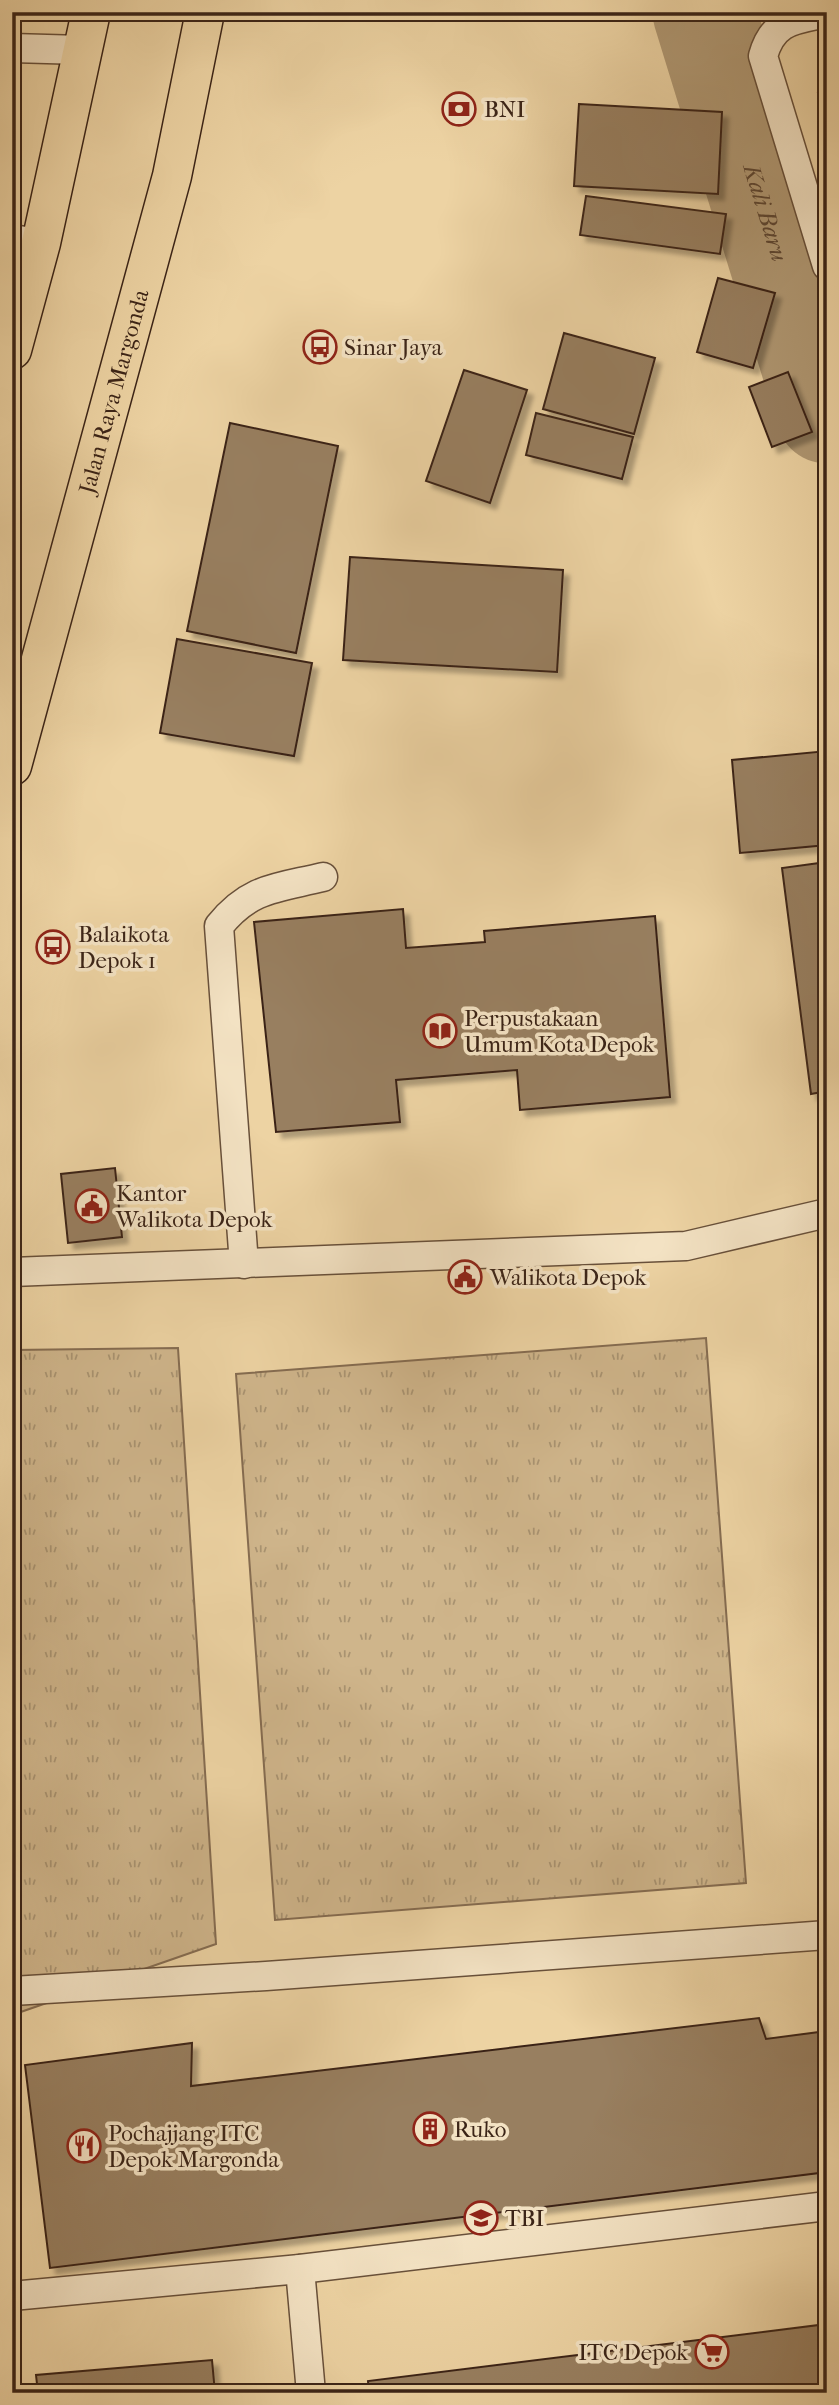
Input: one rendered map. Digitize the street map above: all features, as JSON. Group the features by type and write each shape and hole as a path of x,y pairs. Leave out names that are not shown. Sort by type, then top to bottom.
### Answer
{"main road":[{"path":"12,350 27,241 91,12"},
{"name":"Jalan Raya Margonda","path":"12,766 172,176 205,12"}],"lane":[{"path":"827,13 785,22 768,41 763,56 827,266"},
{"path":"12,48 82,50"},
{"path":"244,1264 219,926 245,899 323,877"},
{"path":"12,1272 686,1247 827,1213"},
{"path":"12,1991 266,1976 827,1935"},
{"path":"12,2296 300,2269 827,2206"},
{"path":"300,2269 312,2393"}],"green space":[{"path":"706,1338 746,1883 275,1920 236,1374"},
{"path":"178,1348 216,1944 12,2015 12,1350"}],"building":[{"path":"827,91 827,140 818,93"},
{"path":"579,104 722,112 718,194 574,186"},
{"path":"586,196 726,214 720,254 580,235"},
{"path":"718,278 775,293 753,368 697,352"},
{"path":"564,333 655,358 634,434 543,409"},
{"path":"464,370 527,390 490,503 426,481"},
{"path":"788,372 812,432 772,447 749,387"},
{"path":"536,413 633,437 622,479 526,455"},
{"path":"230,423 338,446 296,653 187,631"},
{"path":"350,557 563,570 557,672 343,660"},
{"path":"177,639 312,663 294,756 160,733"},
{"path":"827,751 827,845 740,853 732,760"},
{"path":"827,862 827,1091 811,1094 782,868"},
{"path":"403,909 406,948 485,942 484,931 655,916 670,1097 520,1110 517,1070 396,1080 400,1122 276,1132 254,922"},
{"name":"Kantor Walikota Depok","path":"115,1168 122,1237 68,1243 61,1174"},
{"name":"Ruko","path":"759,2018 766,2039 827,2031 827,2172 50,2268 25,2065 192,2043 191,2086"},
{"name":"ITC Depok","path":"827,2324 827,2393 369,2393 368,2381"},
{"path":"212,2360 215,2393 38,2393 36,2375"}],"waterway":[{"name":"Kali Baru","path":"704,12 827,412"}],"place":[{"name":"BNI","path":"459,109"},
{"name":"Sinar Jaya","path":"320,347"},
{"name":"Balaikota Depok 1","path":"53,947"},
{"name":"Perpustakaan Umum Kota Depok","path":"440,1031"},
{"name":"Kantor Walikota Depok","path":"92,1206"},
{"name":"Walikota Depok","path":"465,1277"},
{"name":"Ruko","path":"430,2129"},
{"name":"Pochajjang ITC Depok Margonda","path":"84,2146"},
{"name":"TBI","path":"481,2218"},
{"name":"ITC Depok","path":"712,2352"}]}
